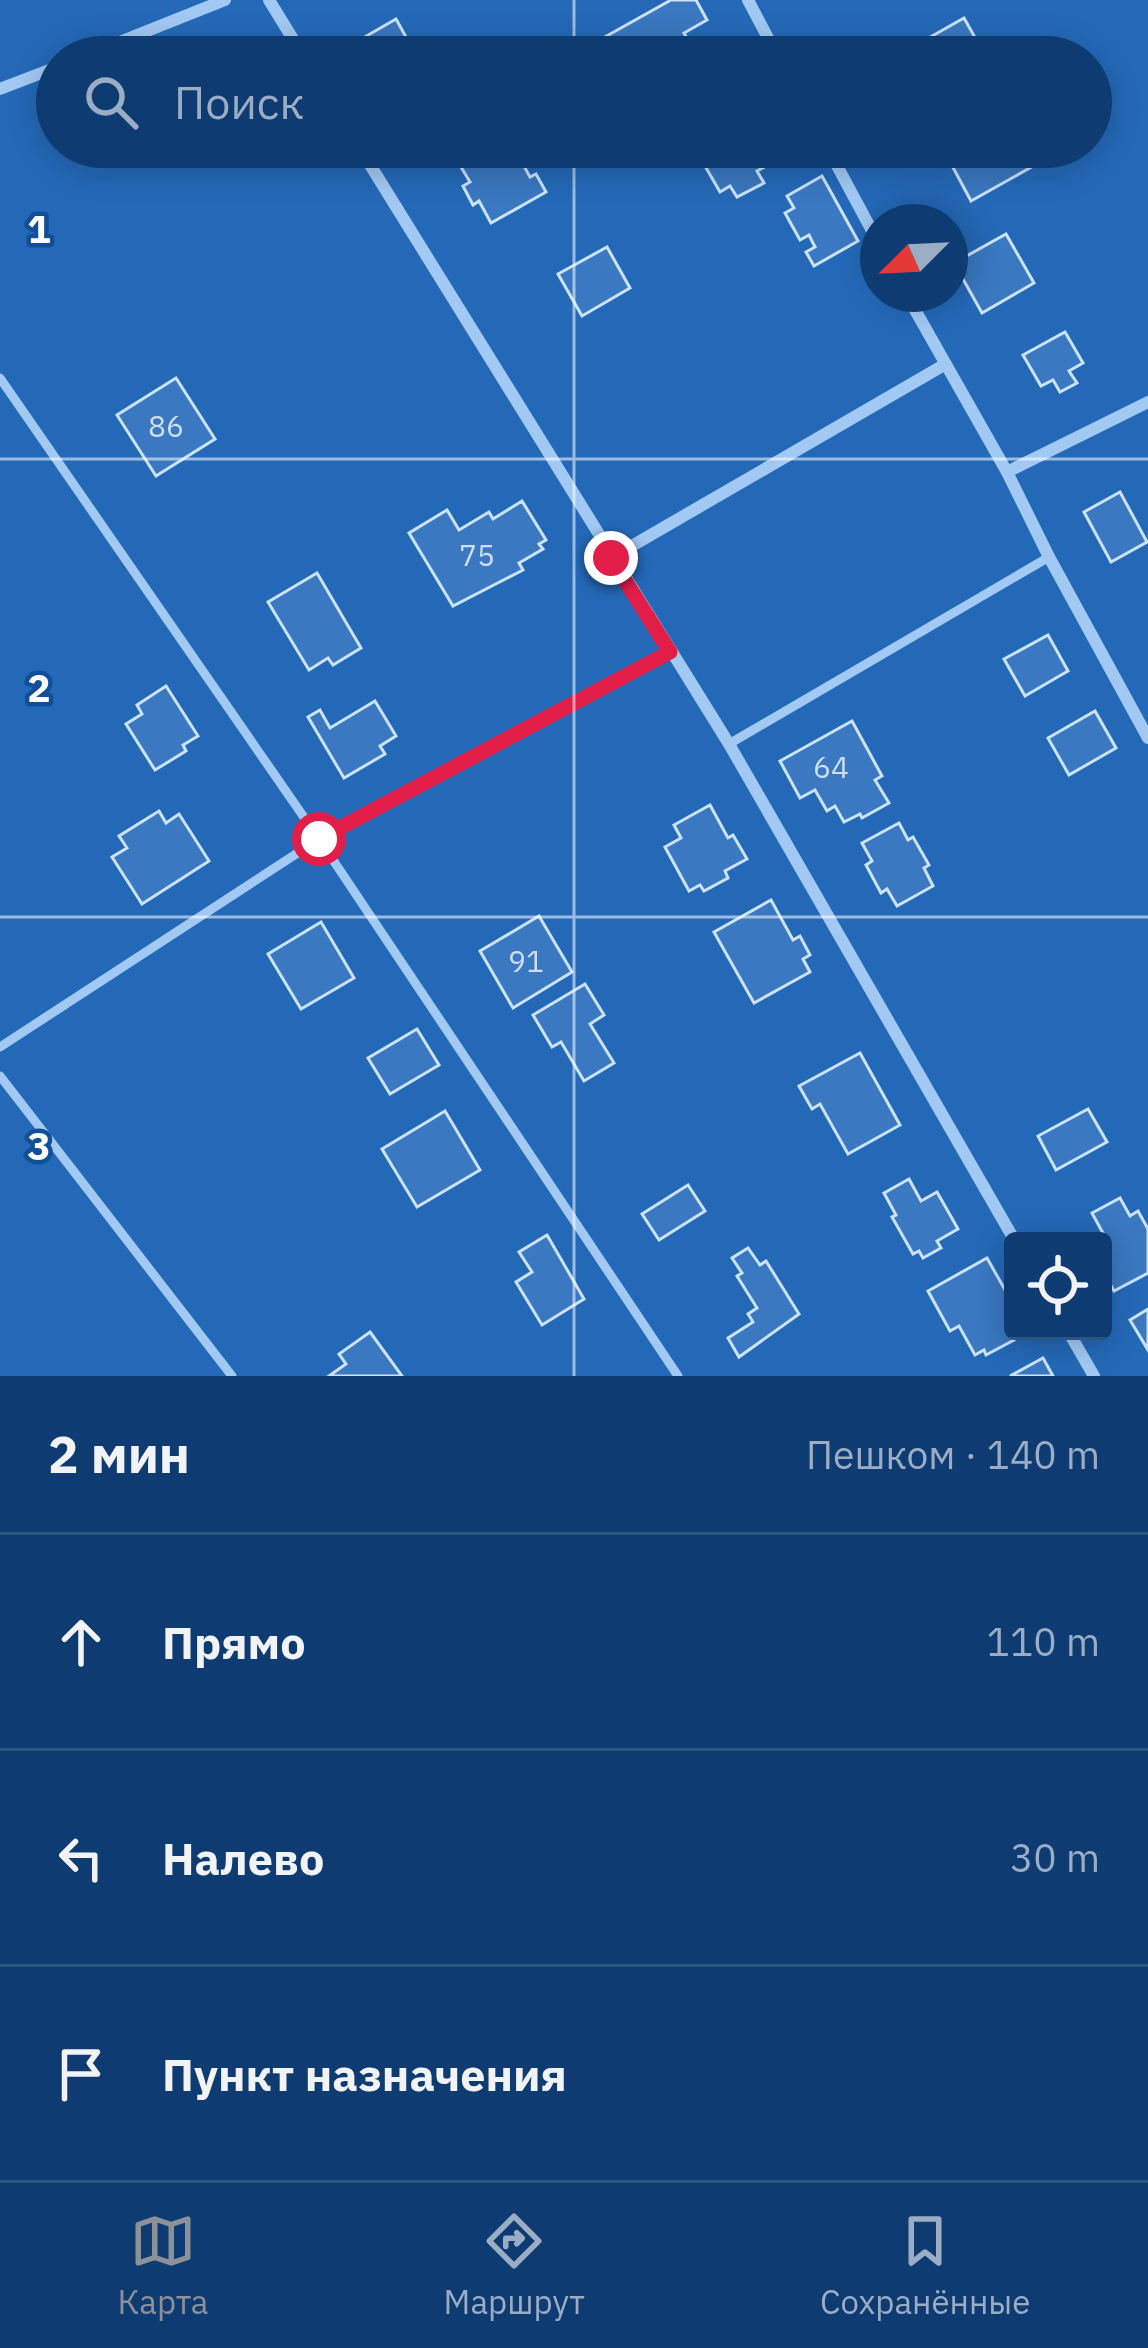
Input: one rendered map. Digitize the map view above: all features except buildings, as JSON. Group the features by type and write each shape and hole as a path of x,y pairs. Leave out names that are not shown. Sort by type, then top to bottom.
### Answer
{"street":[{"path":"135,36 225,0"},
{"path":"269,0 291,36"},
{"path":"748,0 767,36"},
{"path":"0,89 36,75"},
{"path":"372,168 729,744 1010,1232"},
{"path":"838,168 860,208"},
{"path":"916,312 1148,738"},
{"path":"611,558 944,365"},
{"path":"1007,472 1148,402"},
{"path":"1073,1340 1094,1376"}],"lane":[{"path":"0,378 319,839 678,1376"},
{"path":"729,744 1049,557"},
{"path":"0,1047 319,839 670,652"},
{"path":"0,1076 232,1376"}],"shaded area":[{"path":"0,0 1148,0 1148,1376 0,1376"}],"route":[{"path":"319,839 670,652 611,558"}]}
